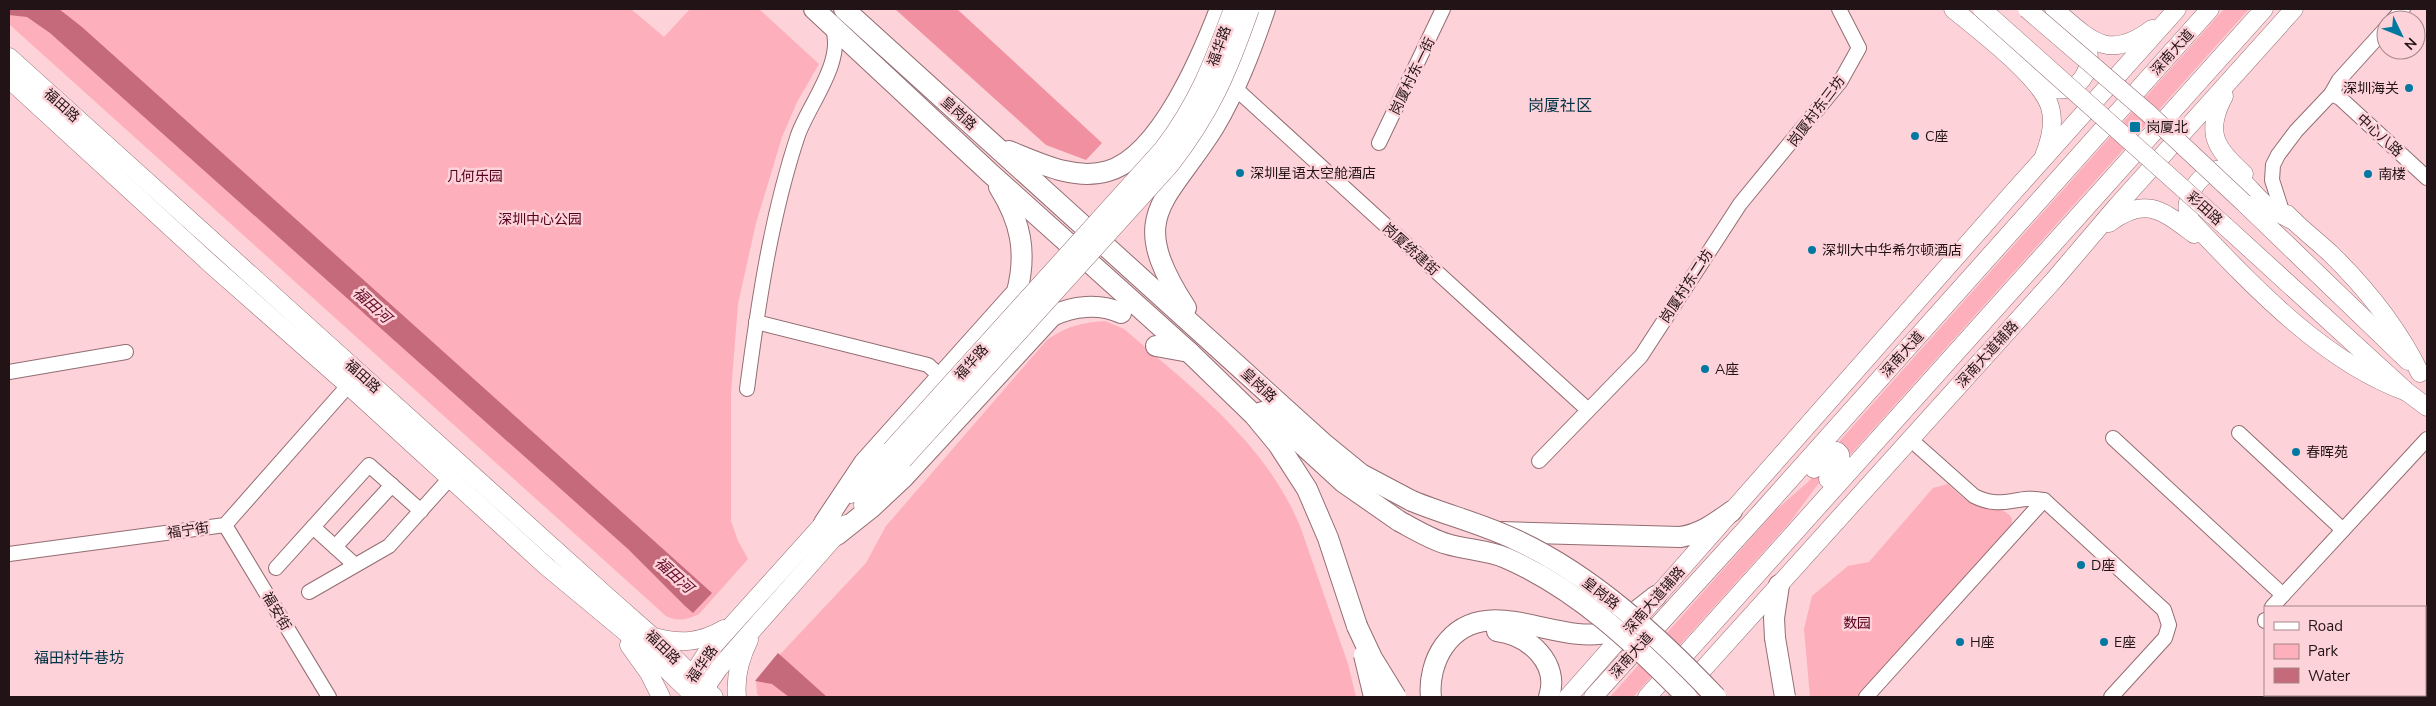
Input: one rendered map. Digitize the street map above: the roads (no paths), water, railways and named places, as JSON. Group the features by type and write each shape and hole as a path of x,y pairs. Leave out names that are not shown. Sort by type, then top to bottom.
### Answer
{"highway":[{"name":"皇岗路","path":"814,9 837,16 995,145 1339,457 1374,482 1412,501 1500,532 1552,558 1586,581 1645,630 1707,688"},
{"path":"995,145 1041,164 1068,172 1107,172 1122,166 1140,151 1170,111 1190,78 1220,9"},
{"path":"1200,330 1168,278 1156,242 1155,228 1160,204 1212,129 1235,88 1265,9"},
{"name":"皇岗路","path":"837,16 991,174 1189,352 1235,395 1267,429 1307,489 1328,538 1357,626 1396,697"},
{"path":"1140,151 1136,164 1139,177 1144,182 1156,187 1170,185 1175,180"},
{"path":"830,529 864,464 1017,292 1023,255 1021,239 1010,209 991,174"},
{"path":"1007,305 1020,304 1032,311 1037,323 1034,335"},
{"path":"830,529 871,508 902,478 1052,316 1062,311 1099,307 1121,313"},
{"path":"1156,346 1189,352"},
{"path":"1235,395 1282,427 1356,493 1399,521 1447,544 1488,551 1542,576 1573,596 1614,628 1687,697"},
{"path":"1500,532 1593,536 1690,536 1710,526 1732,511"},
{"path":"1779,585 1774,618 1775,638 1785,697"},
{"path":"1431,697 1446,643 1470,625 1500,620 1579,635 1601,634 1610,632 1656,596"},
{"path":"1357,626 1374,697"},
{"path":"1442,697 1438,673 1467,638 1487,630 1509,632 1529,641 1544,659 1551,679 1550,697"}],"main road":[{"name":"福华路","path":"897,455 1163,149 1197,100 1212,66 1232,9"},
{"name":"福华路","path":"696,691 706,654 734,623 830,529 897,455 1170,165 1188,142 1222,85 1250,9"},
{"path":"1953,9 2027,74 2040,89 2050,107 2052,127 2043,159"},
{"name":"彩田路","path":"1982,9 2407,392 2427,407"},
{"path":"2027,9 2148,113 2424,375"},
{"path":"2054,9 2077,29 2097,42 2119,46 2138,39 2176,10"},
{"path":"1647,697 1790,535 2264,9"},
{"name":"深南大道辅路","path":"1678,697 1707,688 1779,585 2294,9"},
{"name":"深南大道辅路","path":"1568,697 2176,10"},
{"name":"深南大道","path":"1592,697 1762,511 2209,10"},
{"path":"2027,74 2053,89 2065,89 2075,86 2088,69 2089,57 2087,48 2077,29"},
{"name":"福田路","path":"9,57 354,379 450,478 616,626 696,691"},
{"path":"2236,75 2215,114 2216,141 2227,159 2329,253 2373,301 2407,346 2424,375"},
{"name":"福田路","path":"9,79 214,267 354,379 653,637 696,691"},
{"path":"2037,203 2086,112"},
{"path":"2288,215 2269,208 2224,170 2217,170 2209,174 2190,192 2187,198 2186,211 2190,221 2276,307 2307,332 2381,382 2407,392"},
{"path":"2075,219 2120,188 2142,178"},
{"path":"2084,244 2115,219 2128,212 2146,208 2168,214 2230,261"},
{"path":"1882,342 1927,307 1968,281"},
{"path":"1948,396 1989,315"},
{"path":"1762,511 1796,488 1830,452 1837,451 1840,454 1841,462 1810,501 1790,535"},
{"name":"福华路","path":"696,691 755,627 830,529"},
{"path":"653,637 674,642 702,640 734,623"},
{"path":"616,626 647,669 661,697"},
{"path":"737,697 737,679 740,664 755,627"},
{"path":"1670,697 1707,688"}],"street":[{"name":"岗厦村东一街","path":"1379,143 1443,9"},
{"name":"岗厦村东三坊","path":"1740,204 1840,82 1859,48 1839,9"},
{"path":"747,389 756,322 783,188 798,135 835,54 837,16"},
{"path":"2288,215 2273,187 2274,165 2296,131 2331,94 2339,80 2376,39"},
{"name":"岗厦统建街","path":"1235,88 1587,409"},
{"name":"中心八路","path":"2331,94 2340,98 2427,178"},
{"name":"岗厦村东二坊","path":"1539,460 1641,356 1740,204"},
{"path":"756,322 928,365 941,377"},
{"path":"9,372 126,352"},
{"name":"福宁街","path":"9,554 225,526 354,379"},
{"path":"2239,433 2343,530"},
{"path":"2113,438 2283,595"},
{"path":"1910,439 1974,496 1985,502 2010,503 2032,498 2044,500 2164,610 2169,620 2165,638 2111,697"},
{"path":"2273,606 2427,439"},
{"path":"276,568 370,465 421,511"},
{"path":"309,592 388,546 450,478"},
{"path":"335,547 392,485"},
{"path":"1866,697 2044,500"},
{"name":"福安街","path":"225,526 329,697"},
{"path":"313,527 355,566"}],"water":[{"name":"福田河","path":"9,9 59,9 82,27 712,593 693,613 628,549 50,33 27,17 9,15"},
{"path":"778,653 827,697 789,697 772,684 755,681"}],"place":[{"name":"深圳海关","path":"2409,88"},
{"name":"岗厦北","path":"2135,127"},
{"name":"C座","path":"1915,136"},
{"name":"深圳星语太空舱酒店","path":"1240,173"},
{"name":"南楼","path":"2368,174"},
{"name":"深圳大中华希尔顿酒店","path":"1812,250"},
{"name":"A座","path":"1705,369"},
{"name":"春晖苑","path":"2296,452"},
{"name":"D座","path":"2081,565"},
{"name":"H座","path":"1960,642"},
{"name":"E座","path":"2104,642"}],"district":[{"name":"岗厦社区","path":"1560,105"},
{"name":"福田村牛巷坊","path":"79,658"}],"park label":[{"name":"几何乐园","path":"475,176"},
{"name":"深圳中心公园","path":"540,219"},
{"name":"数园","path":"1857,623"}]}
